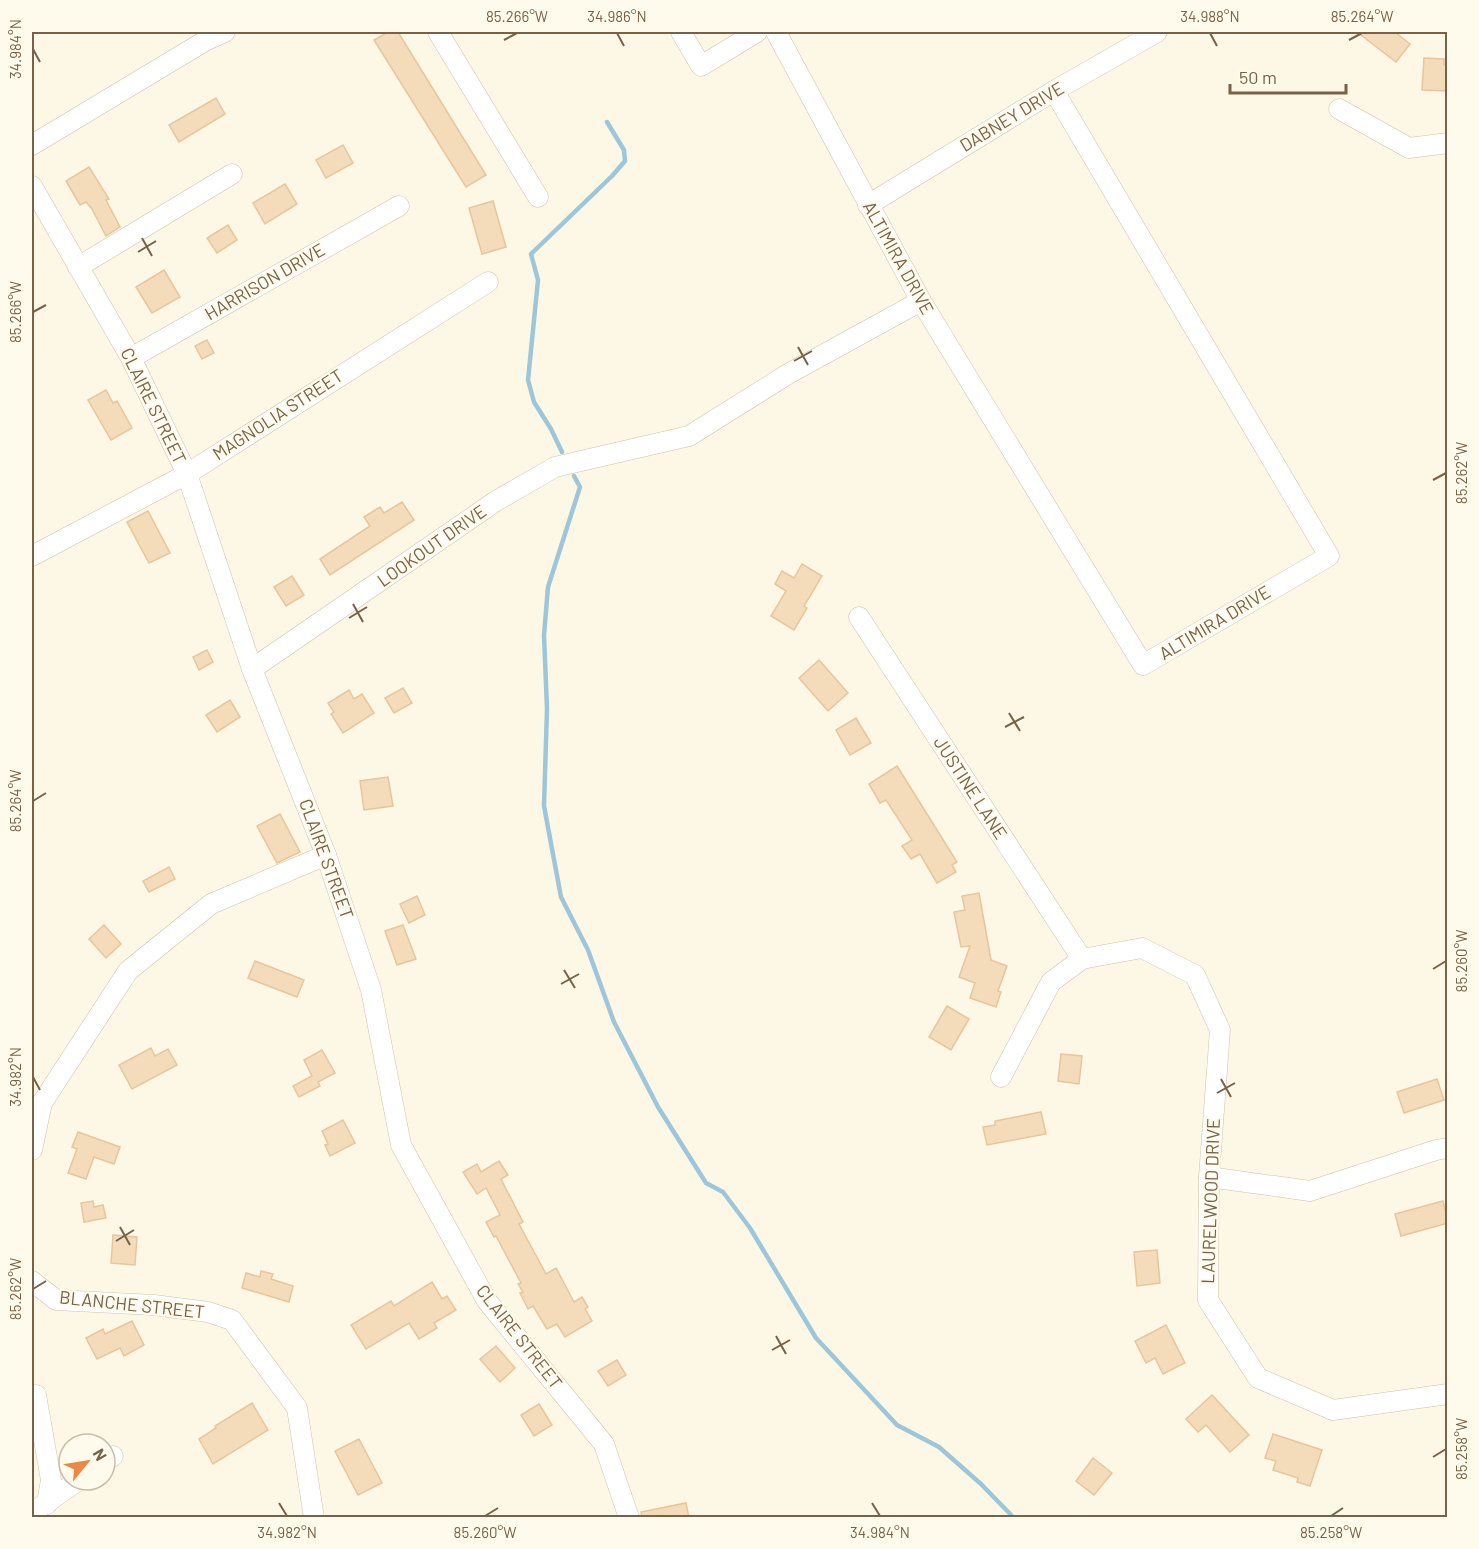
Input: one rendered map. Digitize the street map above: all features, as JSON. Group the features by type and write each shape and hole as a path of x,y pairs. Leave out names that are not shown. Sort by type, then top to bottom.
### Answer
{"street":[{"path":"32,145 205,41 225,32"},
{"path":"438,32 538,196"},
{"path":"681,32 701,66 757,32"},
{"name":"ALTIMIRA DRIVE","path":"776,32 921,301 1143,665 1329,556 1054,91"},
{"name":"DABNEY DRIVE","path":"868,205 1054,91 1157,32"},
{"path":"1339,109 1409,148 1448,143"},
{"path":"78,267 232,174"},
{"name":"CLAIRE STREET","path":"32,186 131,358 187,474 252,669 327,855 371,990 401,1145 487,1301 604,1444 630,1518"},
{"name":"HARRISON DRIVE","path":"131,358 399,206"},
{"name":"MAGNOLIA STREET","path":"32,556 187,474 488,282"},
{"name":"LOOKOUT DRIVE","path":"252,669 496,501 555,467 689,436 788,374 921,301"},
{"name":"JUSTINE LANE","path":"859,617 1082,959"},
{"path":"32,1150 42,1103 128,971 212,904 327,855"},
{"name":"LAURELWOOD DRIVE","path":"1001,1077 1051,982 1082,959 1142,948 1195,975 1220,1030 1209,1177 1208,1300 1258,1378 1333,1410 1448,1394"},
{"path":"1209,1177 1310,1191 1448,1148"},
{"name":"BLANCHE STREET","path":"32,1281 56,1300 154,1305 208,1312 232,1320 297,1408 315,1518"},
{"path":"36,1395 51,1480 39,1508"},
{"path":"39,1508 62,1492"}],"building":[{"path":"388,32 398,32 486,175 466,187 374,40"},
{"path":"1357,32 1395,32 1410,44 1396,62"},
{"path":"1424,58 1444,59 1444,65 1448,66 1448,91 1422,90"},
{"path":"216,98 225,114 179,142 169,125"},
{"path":"343,145 353,163 326,178 316,160"},
{"path":"89,167 109,199 106,200 120,227 106,236 92,209 86,202 80,205 66,181"},
{"path":"285,184 297,204 265,224 253,203"},
{"path":"493,201 506,247 482,254 469,208"},
{"path":"228,225 237,240 217,253 207,238"},
{"path":"164,270 180,297 152,313 136,287"},
{"path":"207,340 214,353 202,359 195,346"},
{"path":"106,390 113,403 117,401 132,428 111,440 88,400"},
{"path":"402,502 414,520 330,575 320,559 370,526 364,517 380,507 384,513"},
{"path":"148,511 170,553 149,563 127,522"},
{"path":"802,564 822,576 804,606 807,608 794,630 771,616 786,591 775,584 782,571 794,578"},
{"path":"292,576 304,595 286,606 274,587"},
{"path":"207,650 213,662 199,670 193,657"},
{"path":"819,660 848,693 828,711 799,678"},
{"path":"403,688 412,703 394,713 385,698"},
{"path":"349,690 354,699 362,694 374,713 343,733 331,714 334,712 328,703"},
{"path":"230,700 240,717 217,732 206,715"},
{"path":"856,718 871,743 850,755 836,730"},
{"path":"897,766 957,862 952,865 956,872 937,883 920,854 911,859 902,846 912,840 886,800 880,803 869,784"},
{"path":"388,777 393,806 364,810 360,781"},
{"path":"280,814 300,852 277,863 257,826"},
{"path":"169,867 175,879 149,892 143,881"},
{"path":"979,893 991,960 1007,966 998,991 1001,992 996,1007 970,998 975,983 959,977 970,946 961,947 954,912 965,910 962,896"},
{"path":"417,896 425,915 409,923 400,904"},
{"path":"104,925 121,944 106,958 89,939"},
{"path":"403,925 416,959 397,965 385,931"},
{"path":"255,961 304,980 297,997 248,978"},
{"path":"947,1006 969,1019 951,1050 929,1037"},
{"path":"151,1048 155,1056 168,1049 177,1065 132,1089 119,1065"},
{"path":"322,1050 335,1073 318,1082 320,1086 299,1097 293,1086 312,1076 304,1060"},
{"path":"1061,1054 1082,1056 1079,1084 1058,1081"},
{"path":"1437,1079 1444,1100 1404,1113 1397,1092"},
{"path":"1041,1112 1046,1134 987,1145 983,1127 995,1125 995,1121"},
{"path":"343,1120 355,1143 330,1156 322,1131"},
{"path":"78,1132 120,1147 114,1164 94,1157 86,1179 68,1173 77,1149 72,1147"},
{"path":"499,1161 508,1175 501,1179 523,1222 519,1224 546,1274 556,1268 574,1302 582,1297 588,1307 585,1309 592,1321 565,1337 557,1324 547,1329 533,1306 528,1309 520,1293 523,1292 518,1284 521,1283 486,1222 500,1215 486,1188 477,1194 463,1172 477,1164 481,1172"},
{"path":"93,1201 94,1207 103,1205 106,1218 84,1222 81,1203"},
{"path":"1443,1201 1448,1223 1401,1236 1395,1214"},
{"path":"113,1235 137,1237 135,1265 111,1263"},
{"path":"1157,1250 1160,1283 1137,1286 1134,1252"},
{"path":"261,1271 273,1274 271,1279 293,1286 289,1302 242,1288 246,1273 260,1277"},
{"path":"432,1282 442,1299 447,1296 456,1310 434,1323 437,1328 419,1339 409,1323 366,1349 351,1325 391,1301 394,1306"},
{"path":"132,1321 144,1345 124,1356 120,1348 97,1359 86,1338 103,1329 105,1334"},
{"path":"1166,1325 1185,1363 1163,1374 1155,1358 1146,1363 1135,1341"},
{"path":"496,1346 515,1368 500,1382 480,1359"},
{"path":"617,1360 626,1375 608,1386 598,1371"},
{"path":"1212,1395 1249,1435 1230,1452 1206,1425 1198,1432 1186,1419"},
{"path":"252,1403 268,1430 213,1464 199,1439"},
{"path":"539,1404 552,1425 534,1436 521,1415"},
{"path":"1273,1434 1322,1450 1310,1486 1297,1482 1298,1478 1273,1470 1276,1461 1265,1458"},
{"path":"359,1439 382,1483 358,1495 335,1451"},
{"path":"1093,1458 1112,1473 1094,1495 1076,1481"},
{"path":"686,1503 689,1518 642,1518 641,1512"}],"waterway":[{"path":"562,452 534,402 528,380 538,280 531,254 625,161 624,150 607,122"},
{"path":"574,476 580,487 548,587 544,635 547,709 544,806 561,897 588,950 614,1022 658,1107 706,1183 723,1192 750,1228 816,1338 897,1425 939,1447 981,1484 1014,1518"}]}
